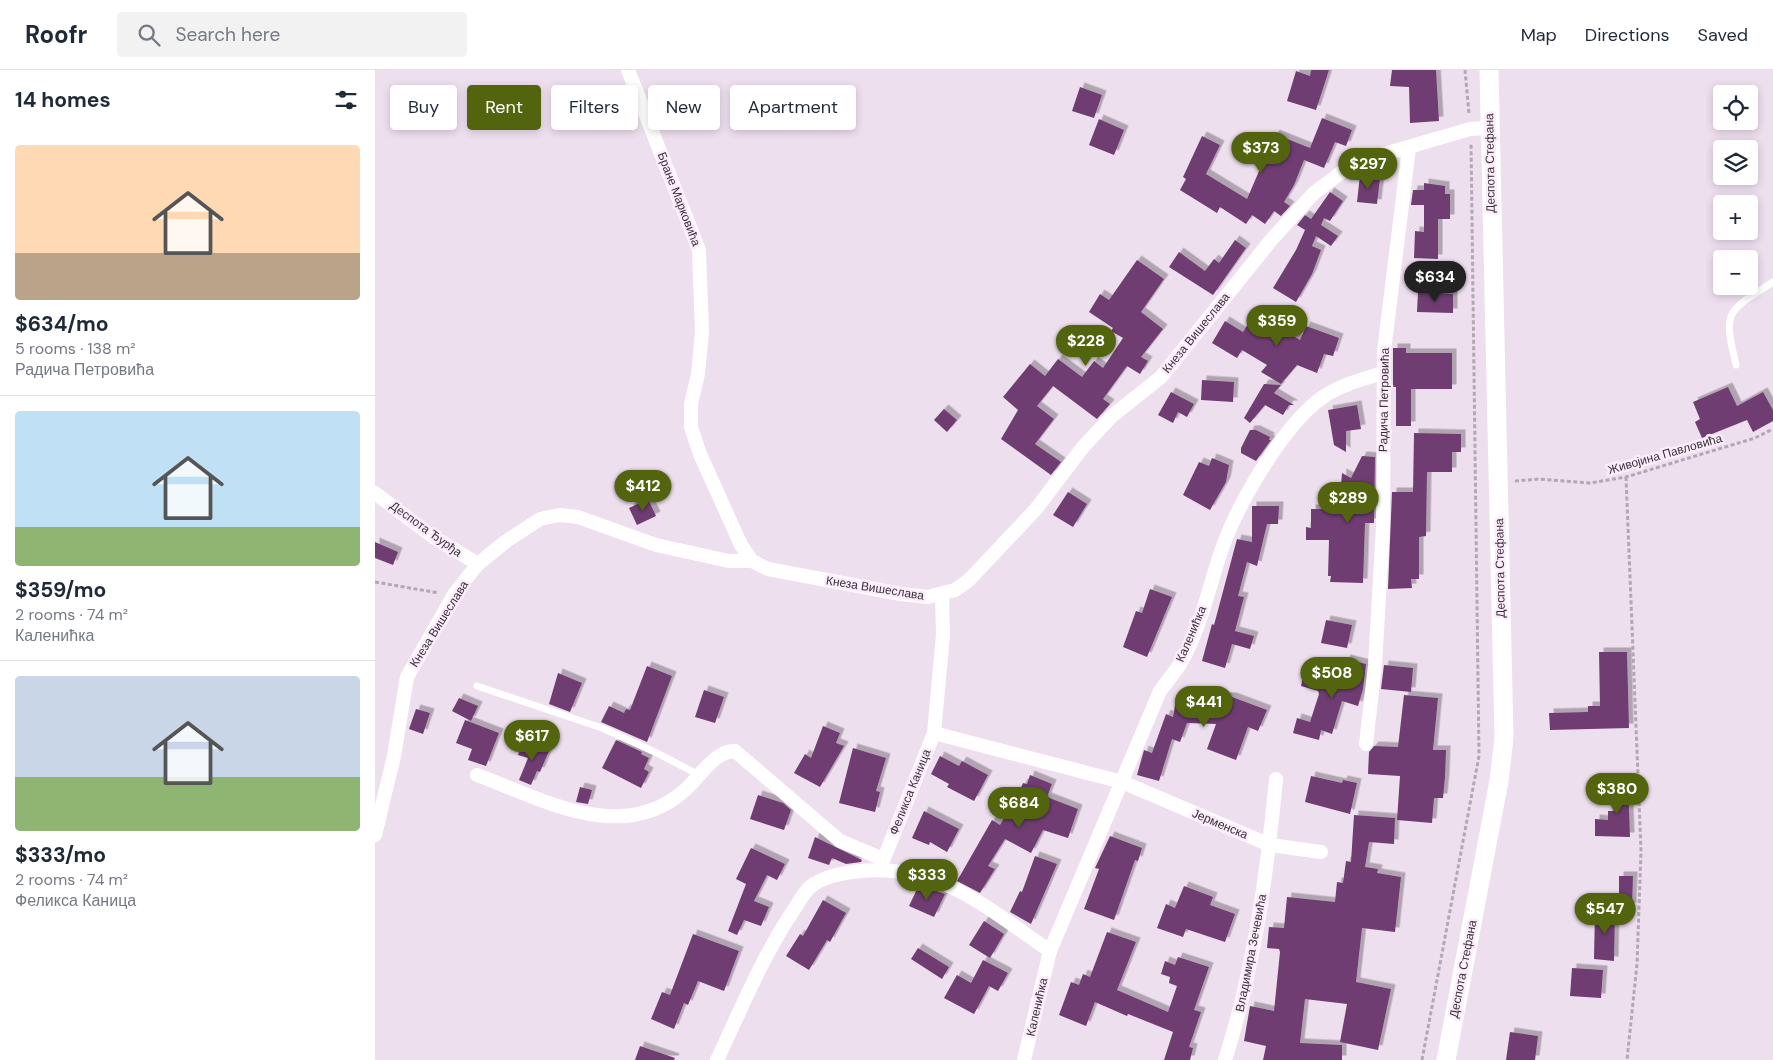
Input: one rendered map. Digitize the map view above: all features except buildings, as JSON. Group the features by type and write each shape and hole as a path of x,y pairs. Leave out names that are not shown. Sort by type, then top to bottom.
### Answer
{"main road":[{"name":"Деспота Стефана","path":"1446,1060 1499,781 1503,747 1489,70"}],"street":[{"name":"Бране Марковића","path":"628,70 699,250 702,332 698,374 691,404 691,427 700,454 741,545 752,561"},
{"name":"Кнеза Вишеслава","path":"375,835 394,756 407,677 455,593 478,564 505,542 540,519 559,516 578,517 656,545 693,555 729,561 752,561 769,569 886,592 928,597 955,590 969,580 1036,509 1083,447 1112,416 1161,377 1272,240 1314,193 1347,168 1360,161 1471,129 1489,128"},
{"name":"Радича Петровића","path":"1366,744 1375,665 1383,527 1383,373 1409,148"},
{"name":"Каленићка","path":"1024,1060 1050,950 1160,692 1181,663 1199,619 1228,534 1273,453 1289,429 1324,396 1383,373"},
{"name":"Деспота Ђурђа","path":"375,493 431,536 478,564"},
{"name":"Феликса Каница","path":"881,864 934,733 943,635 942,594"},
{"name":"Јерменска","path":"934,733 1122,782 1270,845 1321,852"},
{"path":"477,775 567,809 591,815 615,816 650,812 684,791 723,752 735,751 840,841 881,864 924,875 956,888 1050,950"},
{"name":"Владимира Зечевића","path":"1225,1060 1241,1011 1266,880 1276,780"},
{"path":"717,1060 776,936 809,888 827,877 881,864"}],"lane":[{"path":"1736,365 1728,332 1729,321 1733,311 1773,282"},
{"path":"477,686 602,728 657,752 699,775"}],"path":[{"path":"1421,1060 1479,756 1471,129 1465,70"},
{"name":"Живојина Павловића","path":"1499,482 1539,478 1590,483 1626,477 1755,438 1773,429"},
{"path":"1626,477 1641,851 1637,964 1627,1060"},
{"path":"375,582 433,593 455,593"}]}
